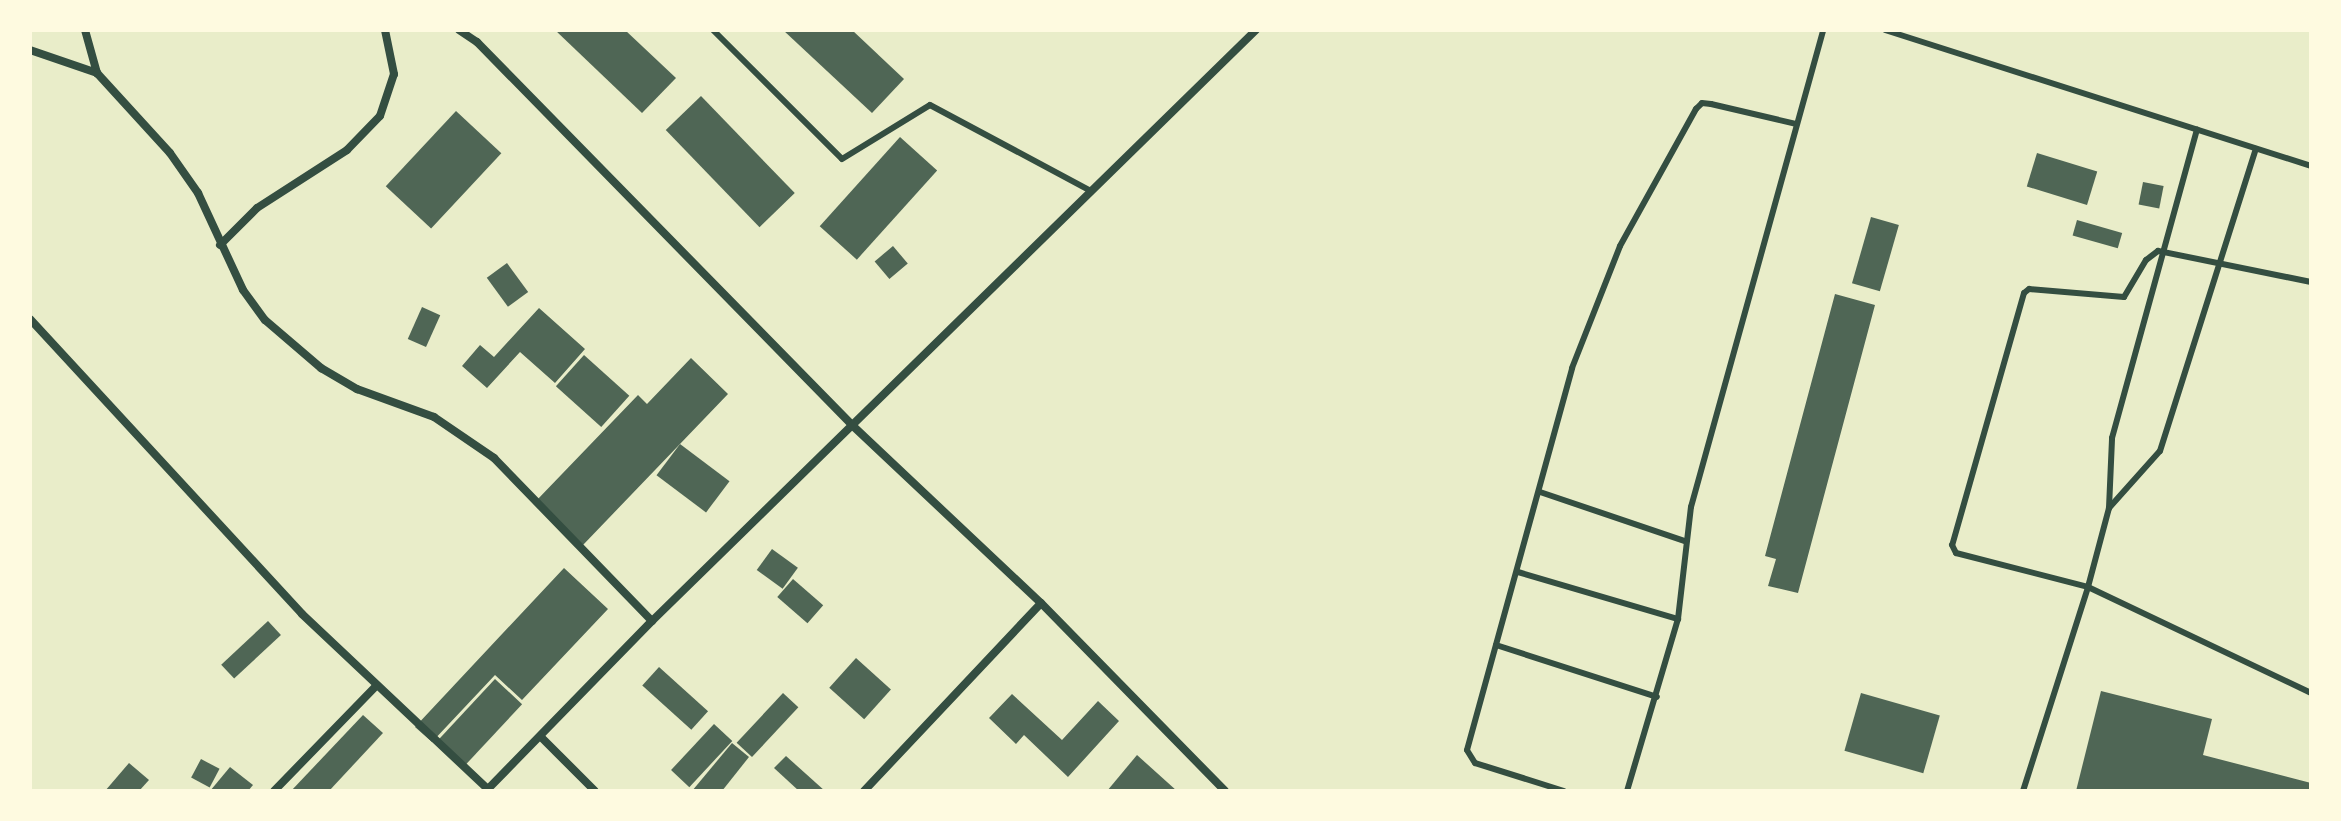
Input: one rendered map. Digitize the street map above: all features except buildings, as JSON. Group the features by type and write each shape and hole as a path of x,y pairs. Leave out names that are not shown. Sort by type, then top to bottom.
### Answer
{"street":[{"path":"85,30 97,73 187,174 220,245 265,320 321,368 357,389 434,417 494,458 652,621"},
{"path":"220,245 257,208 347,150 380,116 394,74 385,30"},
{"path":"459,30 477,42 853,426 1041,603 1225,791"},
{"path":"30,319 302,614 487,790 652,621 1089,190 1256,30"},
{"path":"30,50 97,73"},
{"path":"864,791 1041,603"},
{"path":"274,791 376,686"},
{"path":"541,737 595,791"}],"lane":[{"path":"713,30 842,159 930,105 1089,190"},
{"path":"1627,791 1678,619 1685,541 1823,30"},
{"path":"1885,30 2311,166"},
{"path":"1564,791 1468,758 1572,368 1597,299 1696,109 1702,103 1711,104 1796,124"},
{"path":"2023,791 2088,587 2109,508 2112,438 2197,130"},
{"path":"2109,508 2160,451 2217,261 2256,149"},
{"path":"2311,282 2165,251 2146,260 2124,297 2036,288 2024,293 1952,545 1956,553 2088,587 2311,693"},
{"path":"1540,492 1685,541"},
{"path":"1518,572 1678,619"},
{"path":"1496,645 1657,697"}]}
